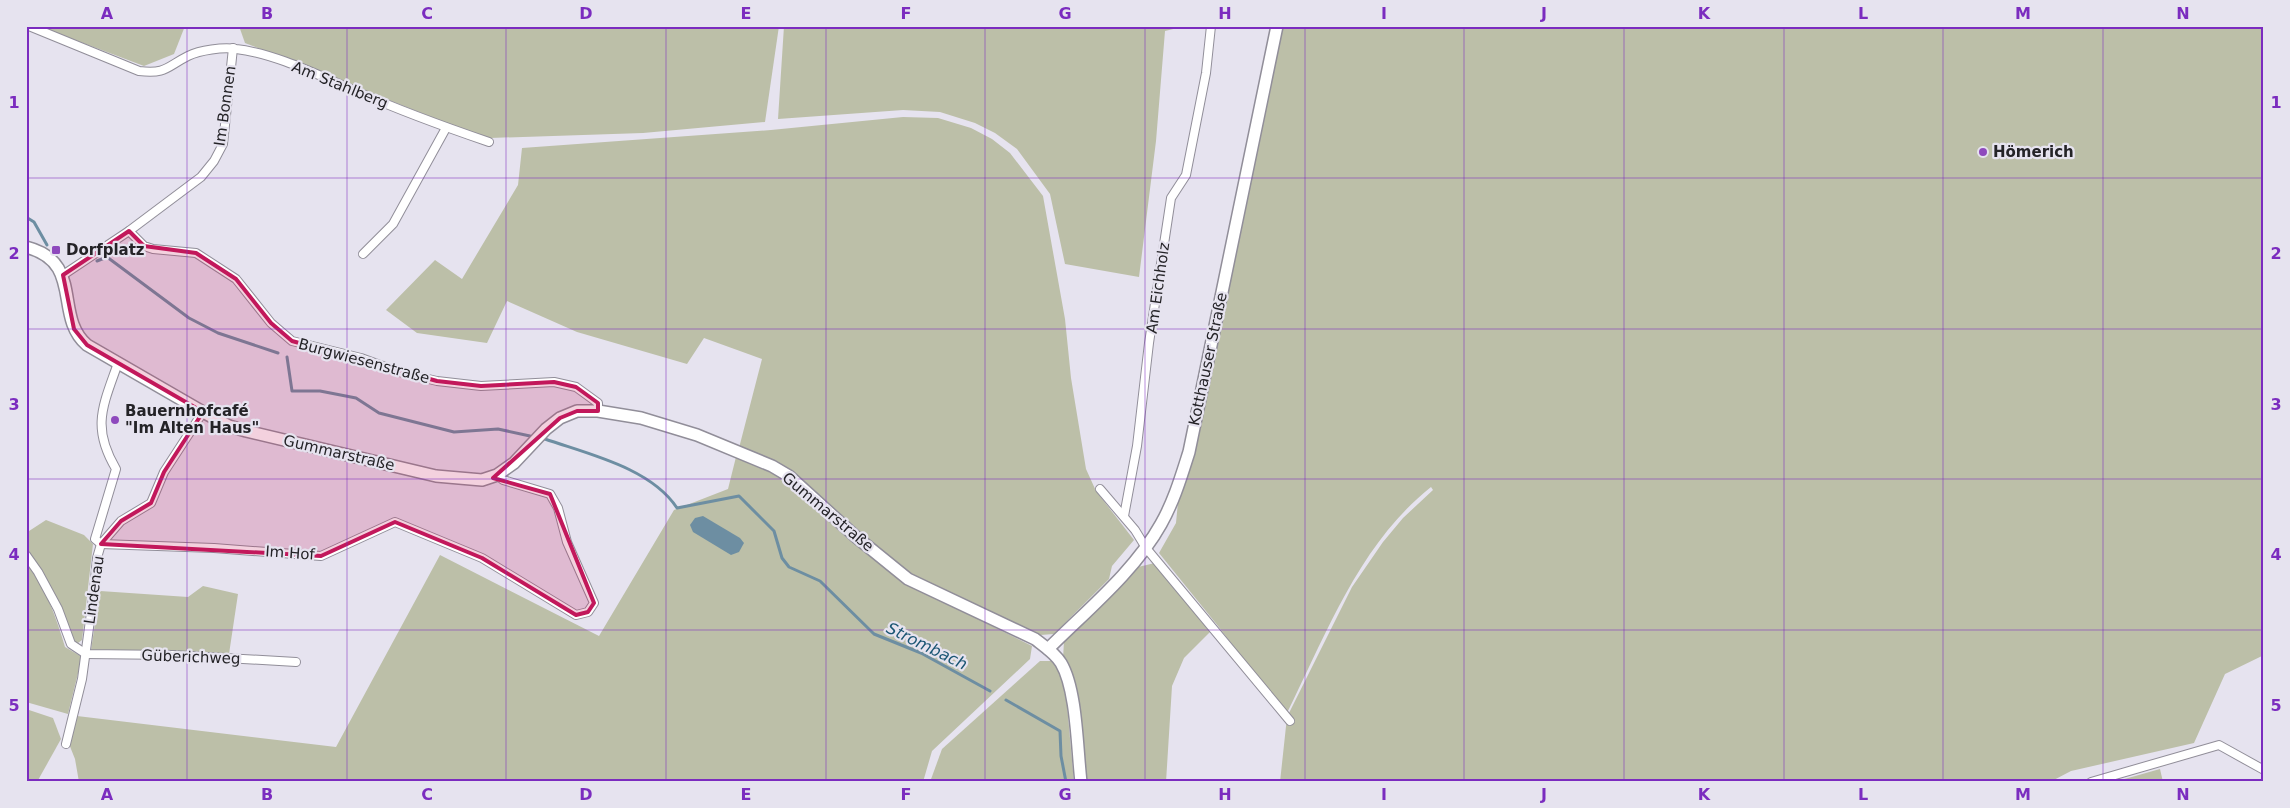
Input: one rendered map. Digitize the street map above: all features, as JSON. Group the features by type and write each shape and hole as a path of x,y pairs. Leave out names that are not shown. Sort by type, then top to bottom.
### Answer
{"street":[{"name":"Im Bonnen","path":"29,26 139,71 154,72 166,70 188,56 199,52 233,48 223,144 214,161 201,177 129,231 63,275"},
{"name":"Am Eichholz","path":"1124,516 1137,446 1150,343 1172,198 1186,175 1206,73 1211,26"},
{"name":"Kotthauser Straße","path":"1048,648 1146,548 1161,524 1176,492 1189,452 1277,26"},
{"name":"Am Stahlberg","path":"233,48 250,50 310,72 446,128 489,142"},
{"path":"363,254 394,224 446,128"},
{"name":"Burgwiesenstraße","path":"129,231 144,246 153,249 196,253 236,278 270,323 292,341 361,358 399,372 437,381 481,386 554,382 576,387 598,403 598,411"},
{"name":"Gummarstraße","path":"26,247 42,252 53,260 63,275 77,337 118,363 229,426 436,476 482,480 497,475 514,463 546,429 560,418 577,411 598,411 640,418 697,435 772,466 789,476 855,536 908,579 1035,639 1048,648"},
{"path":"101,544 95,539 116,469 108,454 101,433 100,419 118,363"},
{"name":"Lindenau","path":"66,744 82,679 97,558 101,544 122,521 151,503 164,472 203,412"},
{"name":"Im Hof","path":"101,544 214,548 321,556 395,522 482,558 576,615 588,612 594,603 567,542 558,508 550,494 503,480 497,475"},
{"path":"1100,489 1124,516 1146,548 1290,721"},
{"path":"26,555 58,609 71,644 86,654"},
{"path":"1048,648 1061,662 1070,684 1081,782"},
{"name":"Güberichweg","path":"86,654 173,655 296,662"},
{"path":"2091,782 2220,746 2264,770"}],"highlighted area":[{"path":"129,231 144,246 196,253 236,279 271,323 292,341 437,381 481,386 554,382 576,387 598,403 598,411 577,411 560,418 493,478 550,494 594,603 588,612 576,615 482,558 395,522 321,556 101,544 121,521 151,503 164,472 203,412 87,345 74,329 63,275"}],"green space":[{"path":"38,26 185,26 174,54 144,66"},
{"path":"239,26 779,26 765,122 643,133 490,138 449,124 245,43"},
{"path":"784,26 1186,26 1165,31 1156,141 1139,277 1065,264 1050,194 1017,149 995,133 975,123 940,112 903,110 778,119"},
{"path":"1282,26 1450,26 1456,29 1458,26 2264,26 2264,655 2225,674 2194,743 2071,771 2050,782 1280,782 1287,717 1352,587 1383,542 1403,518 1433,490 1431,487 1406,510 1384,535 1364,563 1330,623 1286,715 1159,553 1176,523 1178,502"},
{"path":"903,117 938,118 971,128 992,139 1010,153 1043,196 1065,319 1071,378 1086,469 1096,491 1134,540 1112,566 1109,579 1054,634 1040,635 910,575 789,469 739,448 762,359 704,338 687,364 577,332 507,301 487,343 417,333 386,310 435,260 462,279 518,185 522,148 771,130"},
{"path":"736,457 780,477 848,539 906,583 1032,646 1030,659 932,751 923,782 79,782 75,759 69,744 77,716 336,747 440,555 599,636 674,510 728,489"},
{"path":"46,520 84,535 93,544 82,640 78,643 74,641 61,605 26,546 26,533"},
{"path":"26,560 49,602 65,647 82,657 68,714 26,702"},
{"path":"1155,563 1211,631 1184,658 1172,686 1166,782 1085,782 1063,659 1064,641 1138,567"},
{"path":"203,586 238,594 229,654 91,650 100,591 188,597"},
{"path":"1040,661 1053,661 1065,683 1074,782 930,782 942,749"},
{"path":"26,709 53,718 61,739 37,782 26,782"},
{"path":"2160,769 2163,782 2114,782"}],"water":[{"path":"703,516 740,538 744,543 739,552 731,555 693,532 690,525 695,518"}],"waterway":[{"name":"Strombach","path":"26,217 34,222 47,245"},
{"name":"Strombach","path":"97,261 107,257 189,318 218,333 278,353"},
{"name":"Strombach","path":"287,357 292,391 320,391 356,398 379,413 454,432 498,429 530,436"},
{"name":"Strombach","path":"545,439 599,457 635,473 651,482 666,494 677,508 739,496 774,531 782,558 789,567 820,581 874,634 921,653 990,691"},
{"name":"Strombach","path":"1006,700 1060,731 1061,756 1066,782"}],"place":[{"name":"Hömerich","path":"1983,152"},
{"name":"Dorfplatz","path":"56,250"},
{"name":"Bauernhofcafé \"Im Alten Haus\"","path":"115,420"}]}
